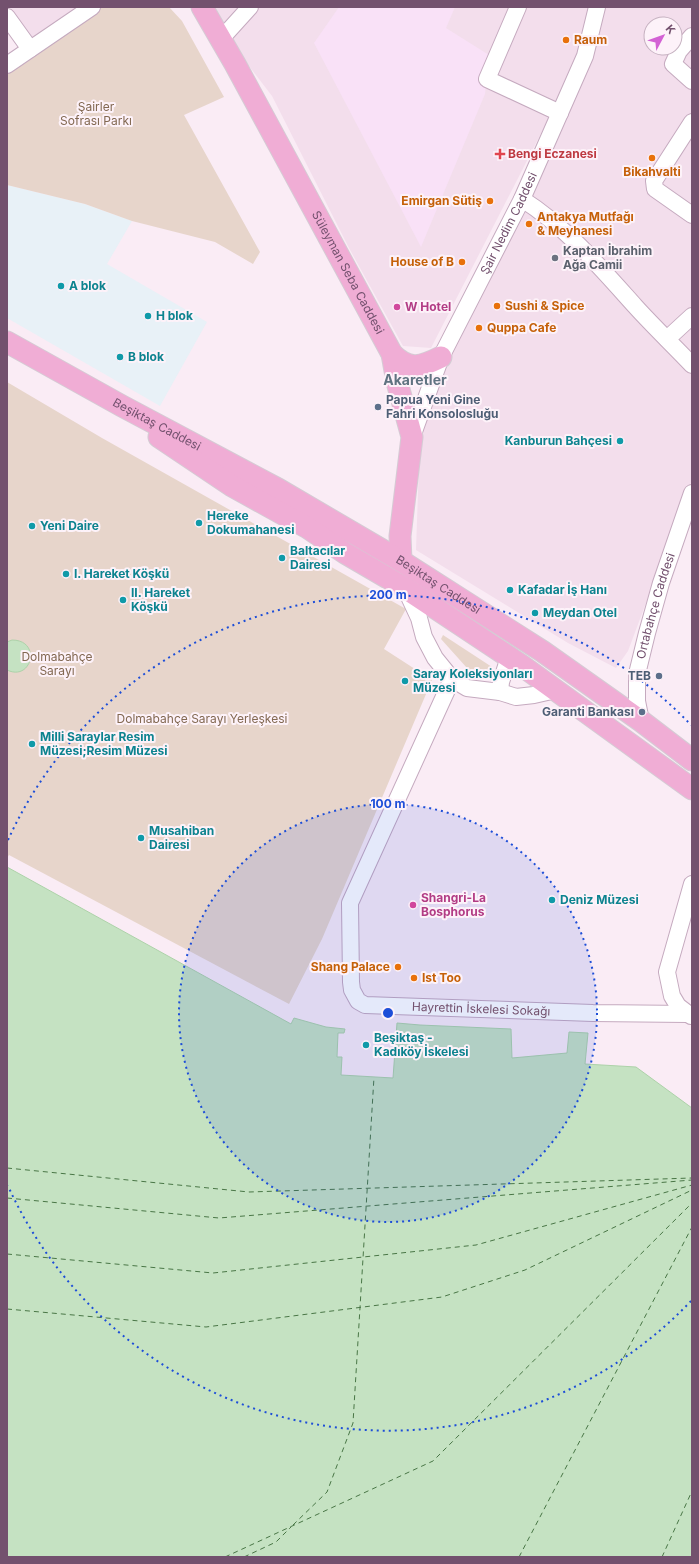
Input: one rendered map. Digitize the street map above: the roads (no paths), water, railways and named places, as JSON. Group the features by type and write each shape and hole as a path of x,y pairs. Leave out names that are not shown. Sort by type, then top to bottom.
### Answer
{"main road":[{"name":"Süleyman Seba Caddesi","path":"202,7 221,39 392,354 397,382 412,437 400,536 401,561"},
{"path":"7,342 122,406"},
{"path":"392,354 403,364 410,366 425,365 441,358"},
{"name":"Beşiktaş Caddesi","path":"122,406 278,489 401,561 542,651 641,721 692,760"},
{"name":"Beşiktaş Caddesi","path":"122,406 151,432 200,466 232,486 308,528 345,553 405,588 509,657 692,789"}],"street":[{"path":"7,65 92,7"},
{"path":"221,39 250,7"},
{"path":"518,7 487,79 560,113"},
{"name":"Şair Nedim Caddesi","path":"412,437 441,358 522,199 585,56 597,7"},
{"path":"7,17 30,48"},
{"path":"692,36 679,51 674,64 692,82"},
{"path":"692,122 654,181 655,189 692,216"},
{"path":"522,199 540,210 586,251 692,365"},
{"path":"667,339 692,316"},
{"name":"Ortabahçe Caddesi","path":"641,721 637,701 637,674 661,583 692,493"},
{"path":"405,588 419,618 424,637 435,658 452,679 467,688 500,692 516,697 556,690"},
{"path":"500,692 501,682 509,657"},
{"name":"Hayrettin İskelesi Sokağı","path":"452,679 350,903 350,973 352,990 358,1001 365,1005 690,1015"},
{"path":"690,1015 678,1006 672,996 667,972 692,884"}],"place":[{"name":"Raum","path":"566,40"},
{"name":"Bengi Eczanesi","path":"500,154"},
{"name":"Bikahvalti","path":"652,158"},
{"name":"Emirgan Sütiş","path":"490,201"},
{"name":"Antakya Mutfağı & Meyhanesi","path":"529,224"},
{"name":"Kaptan İbrahim Ağa Camii","path":"555,258"},
{"name":"House of B","path":"462,262"},
{"name":"A blok","path":"61,286"},
{"name":"Sushi & Spice","path":"497,306"},
{"name":"W Hotel","path":"397,307"},
{"name":"H blok","path":"148,316"},
{"name":"Quppa Cafe","path":"479,328"},
{"name":"B blok","path":"120,357"},
{"name":"Papua Yeni Gine Fahri Konsolosluğu","path":"378,407"},
{"name":"Kanburun Bahçesi","path":"620,441"},
{"name":"Hereke Dokumahanesi","path":"199,523"},
{"name":"Yeni Daire","path":"32,526"},
{"name":"Baltacılar Dairesi","path":"282,558"},
{"name":"I. Hareket Köşkü","path":"66,574"},
{"name":"Kafadar İş Hanı","path":"510,590"},
{"name":"II. Hareket Köşkü","path":"123,600"},
{"name":"Meydan Otel","path":"535,613"},
{"name":"TEB","path":"659,676"},
{"name":"Saray Koleksiyonları Müzesi","path":"405,681"},
{"name":"Garanti Bankası","path":"642,712"},
{"name":"Milli Saraylar Resim Müzesi;Resim Müzesi","path":"32,744"},
{"name":"Musahiban Dairesi","path":"141,838"},
{"name":"Deniz Müzesi","path":"552,900"},
{"name":"Shangri-La Bosphorus","path":"413,905"},
{"name":"Shang Palace","path":"398,967"},
{"name":"Ist Too","path":"414,978"},
{"name":"Beşiktaş - Kadıköy İskelesi","path":"366,1045"}],"district":[{"name":"Akaretler","path":"415,380"}],"park label":[{"name":"Şairler Sofrası Parkı","path":"96,114"},
{"name":"Dolmabahçe Sarayı","path":"57,664"},
{"name":"Dolmabahçe Sarayı Yerleşkesi","path":"202,719"}]}
